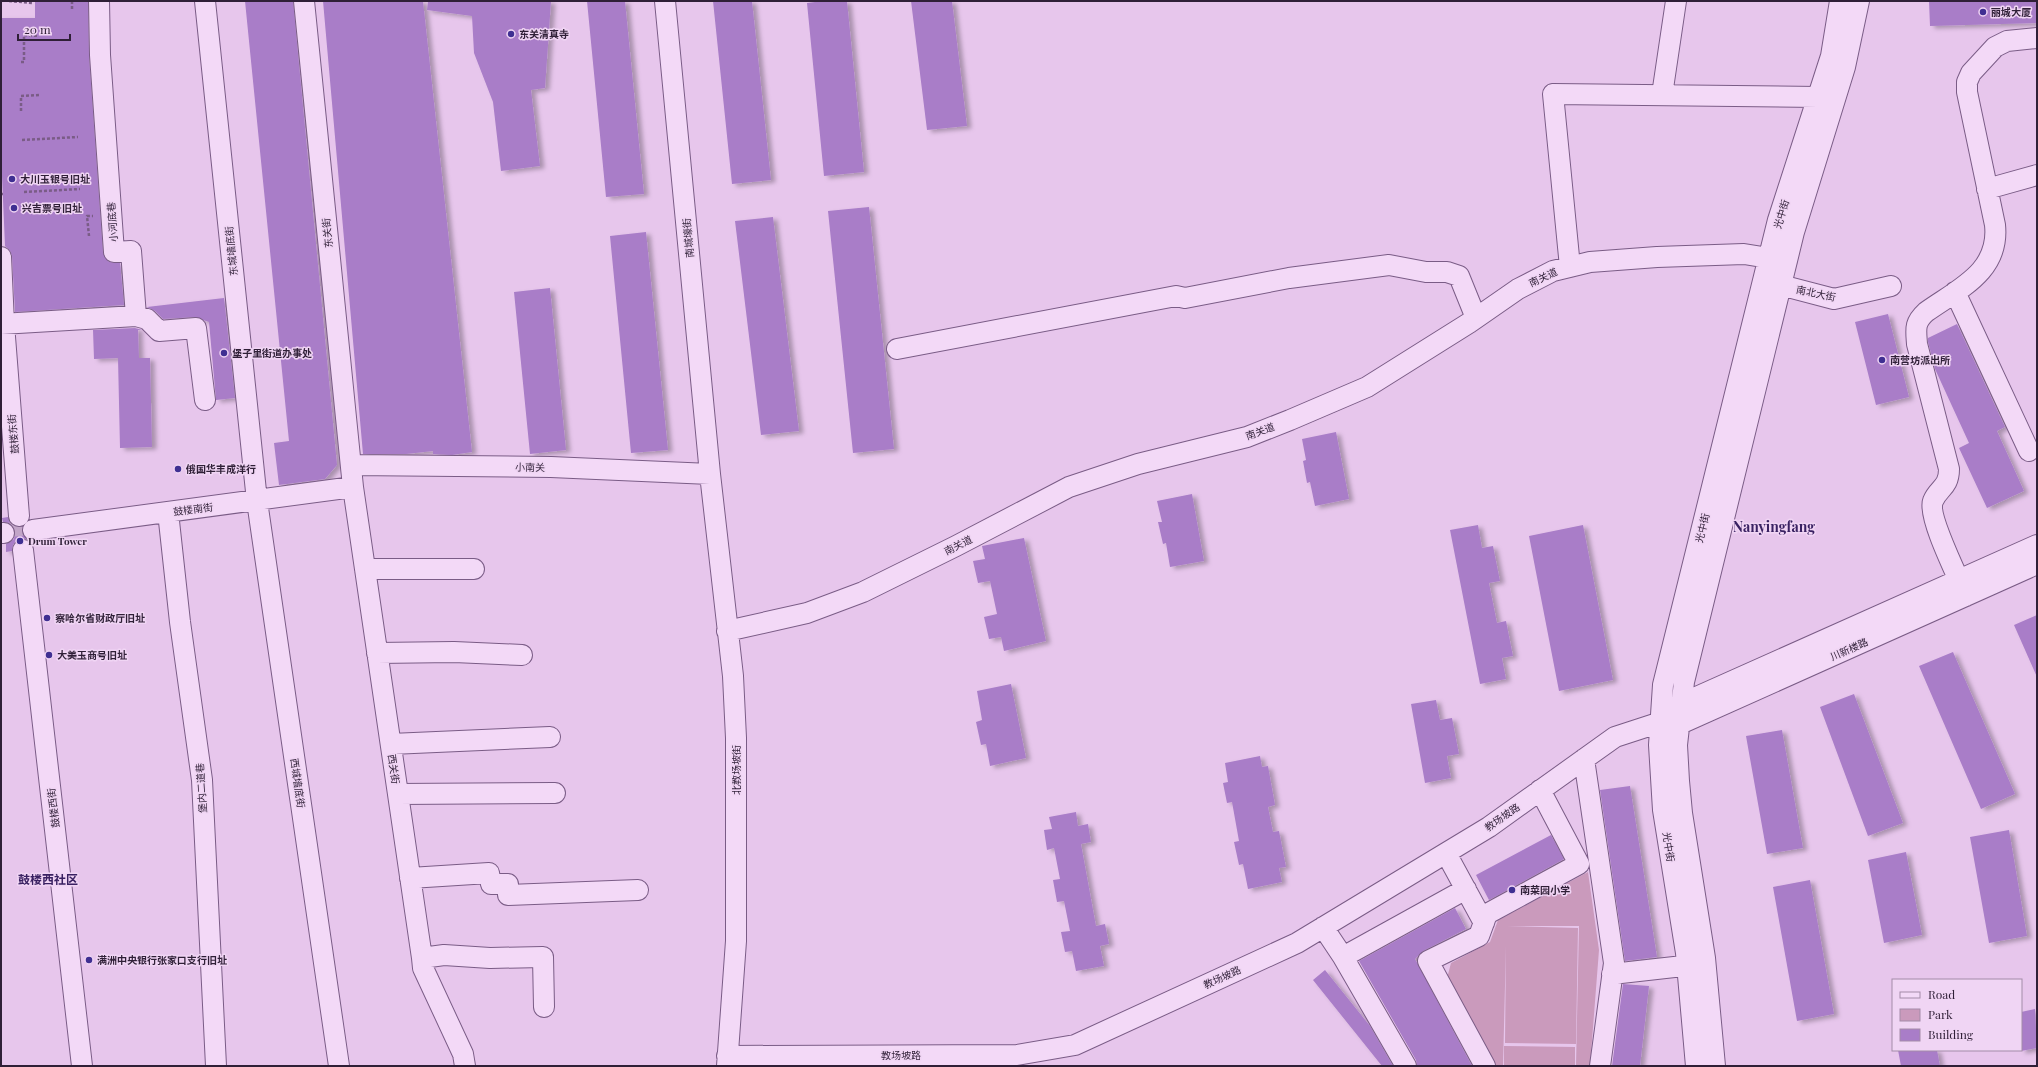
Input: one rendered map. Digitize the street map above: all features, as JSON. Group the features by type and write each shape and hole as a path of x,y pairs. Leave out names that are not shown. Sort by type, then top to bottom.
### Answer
{"street":[{"name":"小河底巷","path":"99,1 100,54 114,252 131,251 136,316"},
{"name":"东城墙底街","path":"205,1 257,501"},
{"name":"东关街","path":"304,1 351,465"},
{"name":"南城壕街","path":"665,1 710,474"},
{"path":"1662,95 1676,1"},
{"name":"光中街","path":"1826,99 1840,1"},
{"name":"光中街","path":"1715,1066 1697,965 1663,810 1665,723 1663,684 1778,259 1778,220 1826,99 1846,67 1860,1"},
{"path":"1963,588 1932,515 1933,500 1949,477 1949,469 1917,344 1916,328 1919,319 1983,271 1994,248 1996,237 1967,82 1971,73 1995,48 2007,41 2037,38"},
{"path":"1570,267 1553,94 1826,99"},
{"path":"1987,188 2037,175"},
{"name":"南关道","path":"727,631 807,613 863,592 956,546 1069,487 1138,464 1247,437 1367,387 1476,318 1518,289 1553,271 1590,262 1657,257 1744,254 1778,259"},
{"name":"鼓楼东街","path":"1,256 3,324 19,516"},
{"path":"897,350 1176,296 1185,298 1289,278 1389,265 1426,272 1447,272 1459,276 1476,318"},
{"name":"光中街","path":"1681,704 1684,682 1772,283"},
{"name":"南北大街","path":"1772,283 1834,299 1892,286"},
{"path":"1955,292 2029,451"},
{"path":"3,324 136,316 147,319 159,331 196,328 205,400"},
{"name":"小南关","path":"351,465 551,467 710,474"},
{"name":"西关街","path":"351,465 422,958 424,968 463,1054 464,1066"},
{"name":"北教场坡街","path":"710,474 733,676 736,762 736,941 727,1061"},
{"name":"鼓楼南街","path":"33,530 353,487"},
{"name":"西城墙底街","path":"257,501 339,1066"},
{"name":"堡内二道巷","path":"168,512 180,622 202,780 216,1066"},
{"name":"川新楼路","path":"1665,723 1963,588 2037,545"},
{"name":"鼓楼西街","path":"23,550 82,1066"},
{"name":"川新楼路","path":"1665,723 1681,704 1963,588 2037,564"},
{"path":"365,569 474,569"},
{"path":"377,653 454,652 522,655"},
{"name":"教场坡路","path":"727,1061 1017,1055 1076,1045 1297,943 1489,827 1615,737 1665,723"},
{"path":"390,744 550,737"},
{"path":"1584,759 1614,963 1600,1066"},
{"path":"1485,1066 1428,961 1479,936 1487,914 1579,864 1540,790"},
{"path":"398,794 555,793"},
{"path":"1446,853 1484,923"},
{"path":"410,878 489,873 491,884 508,884 508,895 638,890"},
{"path":"1343,957 1466,889"},
{"path":"1323,927 1343,957 1406,1066"},
{"path":"422,958 444,955 490,958 543,957 544,1006"},
{"path":"1612,974 1697,965"},
{"name":"光中街","path":"1696,1066 1697,965"}],"path":[{"path":"9,1 33,3"},
{"path":"72,1 72,9"},
{"path":"21,62 24,62 24,36 39,36"},
{"path":"21,110 21,96 40,95"},
{"path":"22,140 78,137"},
{"path":"24,192 80,189"}],"green space":[{"path":"1588,872 1599,950 1590,1066 1576,1066 1579,926 1507,926 1578,928 1576,1044 1505,1043 1506,946 1503,1066 1491,1066 1446,982 1451,963 1490,942 1498,920"},
{"path":"1504,1046 1575,1047 1575,1066 1504,1066"}],"building":[{"path":"35,1 88,1 89,56 103,253 109,262 120,263 124,305 15,312 12,256 10,251 5,246 1,153 1,18 35,18"},
{"path":"245,1 293,1 337,465 325,479 279,485 274,443 289,441"},
{"path":"323,1 423,1 472,452 452,455 433,454 433,451 406,454 363,454"},
{"name":"东关清真寺","path":"428,1 551,1 545,88 531,90 540,166 501,171 493,102 474,53 472,16 427,10"},
{"path":"587,1 625,1 644,194 606,197"},
{"path":"713,1 752,1 771,180 732,184"},
{"path":"847,1 864,172 824,176 807,3"},
{"path":"911,1 952,1 967,126 927,130"},
{"name":"丽城大厦","path":"1929,1 2037,1 2037,23 1930,26"},
{"path":"869,207 894,449 853,453 828,211"},
{"path":"773,217 799,431 761,435 735,221"},
{"path":"646,232 668,450 631,453 610,236"},
{"path":"550,288 566,450 530,454 514,292"},
{"name":"堡子里街道办事处","path":"224,298 235,398 216,400 209,322 195,317 163,319 155,311 147,307"},
{"name":"南营坊派出所","path":"1888,314 1909,397 1876,405 1855,322"},
{"path":"1957,324 2005,427 1997,431 2024,491 1987,508 1959,448 1969,443 1935,369 1928,342 1928,338"},
{"path":"135,328 142,330 138,330 139,358 150,358 152,447 120,448 118,358 94,359 93,330"},
{"path":"1336,432 1349,499 1315,506 1310,482 1307,483 1303,461 1306,460 1302,439"},
{"path":"1192,494 1204,561 1170,567 1166,543 1163,544 1158,522 1162,522 1157,501"},
{"path":"8,517 14,526 22,527 22,532 27,539 16,541 13,545 12,551 6,552 6,544 14,539 15,533 14,528 10,523 3,522 2,518"},
{"path":"1478,525 1482,548 1493,546 1500,581 1489,583 1497,623 1506,621 1513,656 1502,658 1506,679 1480,684 1450,530"},
{"path":"1583,525 1613,680 1559,691 1529,536"},
{"path":"1024,538 1046,641 1004,651 1001,637 989,639 984,617 997,614 990,581 978,583 973,561 985,559 982,546"},
{"path":"2037,615 2037,677 2014,625"},
{"path":"1953,652 2015,794 1981,809 1919,666"},
{"path":"1011,684 1026,758 990,766 986,744 981,745 976,722 982,720 977,691"},
{"path":"1854,694 1903,823 1868,836 1820,707"},
{"path":"1436,700 1440,720 1452,718 1459,754 1447,756 1451,778 1425,783 1411,704"},
{"path":"1782,730 1803,848 1767,854 1746,736"},
{"path":"1260,756 1262,767 1268,766 1275,805 1268,807 1273,832 1279,831 1286,867 1279,868 1282,882 1248,889 1243,864 1239,865 1234,842 1239,841 1232,802 1227,803 1223,783 1228,782 1225,763"},
{"path":"1630,786 1657,957 1625,961 1600,790"},
{"path":"1076,812 1078,826 1088,824 1091,842 1081,844 1096,926 1105,924 1109,944 1100,946 1104,966 1076,971 1072,951 1065,952 1061,932 1070,931 1064,901 1057,902 1053,880 1060,879 1054,848 1047,850 1044,830 1052,829 1049,817"},
{"path":"2009,830 2027,936 1989,943 1970,837"},
{"path":"1551,835 1564,859 1489,900 1476,875"},
{"path":"1906,852 1922,935 1884,943 1868,860"},
{"path":"1810,880 1834,1014 1797,1021 1773,887"},
{"path":"1455,908 1466,929 1423,951 1415,959 1472,1066 1417,1066 1416,1060 1359,961"},
{"path":"1325,970 1370,1026 1393,1066 1382,1066 1313,980"},
{"path":"1623,984 1649,986 1640,1066 1612,1066"},
{"path":"2035,1009 2037,1048 2022,1051 2022,1012"},
{"path":"1898,1051 1937,1051 1940,1066 1901,1066"}],"tunnel":[{"path":"19,516 23,550"}],"place":[{"name":"丽城大厦","path":"1983,12"},
{"name":"东关清真寺","path":"511,34"},
{"name":"大川玉银号旧址","path":"12,179"},
{"name":"兴吉票号旧址","path":"14,208"},
{"name":"堡子里街道办事处","path":"224,353"},
{"name":"南营坊派出所","path":"1882,360"},
{"name":"俄国华丰成洋行","path":"178,469"},
{"name":"Drum Tower","path":"20,541"},
{"name":"察哈尔省财政厅旧址","path":"47,618"},
{"name":"大美玉商号旧址","path":"49,655"},
{"name":"南菜园小学","path":"1512,890"},
{"name":"满洲中央银行张家口支行旧址","path":"89,960"}],"district":[{"name":"Nanyingfang","path":"1774,527"},
{"name":"鼓楼西社区","path":"48,880"}]}
